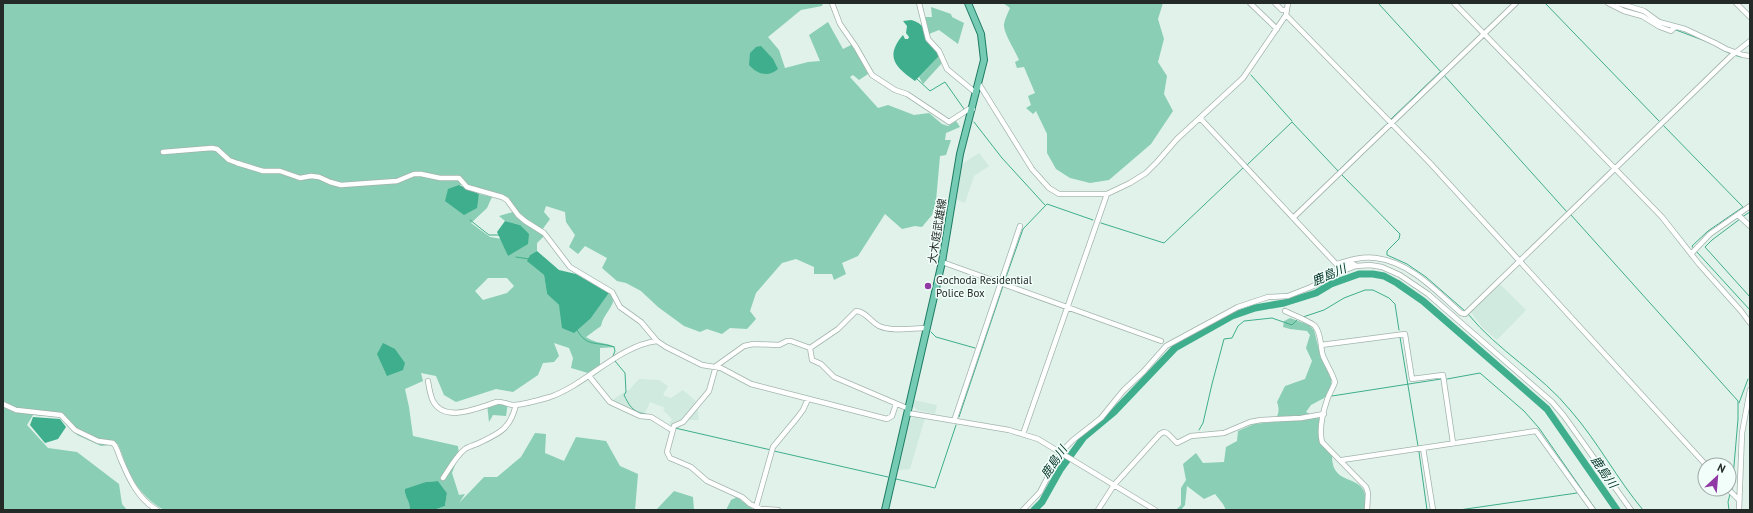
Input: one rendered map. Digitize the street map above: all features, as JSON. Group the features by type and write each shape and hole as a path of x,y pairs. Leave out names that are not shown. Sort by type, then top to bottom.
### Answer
{"main road":[{"name":"大木庭武雄線","path":"885,510 942,262 955,182 984,60 984,46 981,34 968,3"}],"street":[{"path":"832,3 840,24 856,47 872,75 895,90 907,94 949,122 969,109 973,109"},
{"path":"919,3 928,39 939,51 948,69 976,93"},
{"path":"1251,3 1277,29"},
{"path":"1275,3 1287,13 1390,122 1699,457"},
{"path":"979,84 1032,169 1049,188 1059,194 1107,194 1130,183 1146,173 1176,139 1243,78 1287,13 1288,3"},
{"path":"1454,3 1662,217 1693,251 1750,324"},
{"path":"1293,218 1338,176 1390,122 1446,72 1516,3"},
{"path":"1608,3 1624,11 1642,16 1660,27 1672,31 1675,27"},
{"path":"1618,3 1644,11 1659,22 1743,55 1750,56"},
{"path":"1736,3 1750,17"},
{"path":"1337,264 1356,258 1376,258 1388,260 1419,277 1461,313 1467,312 1565,215 1731,56 1750,41"},
{"path":"1200,118 1340,267 1353,264 1356,266 1376,266 1400,275 1428,294 1533,384 1564,416 1631,510"},
{"path":"163,152 212,148 217,150 229,160 263,171 280,171 300,178 311,176 319,177 340,185 397,181 414,174 440,178 459,178 467,187 507,200 518,215 544,233 570,267 612,292 620,307 641,322 657,341 702,365 716,366 751,384 887,419 892,416 896,404"},
{"path":"1023,434 1107,194"},
{"path":"1693,251 1710,234 1750,206"},
{"path":"1738,215 1750,226"},
{"path":"954,421 1020,226"},
{"path":"942,262 1161,341"},
{"path":"1023,510 1040,492 1061,452 1100,418 1123,391 1144,371 1166,346 1238,307 1268,297 1288,296 1311,287 1337,273 1356,266"},
{"path":"810,348 838,329 856,310 862,312 875,324 888,329 927,328"},
{"path":"1285,310 1301,320 1310,322 1316,327 1319,334 1323,356 1335,382 1327,400 1320,434 1322,442 1342,460 1366,487 1368,493 1367,510"},
{"path":"1321,345 1404,334 1412,379 1443,375 1453,443"},
{"path":"428,381 433,401 438,408 448,412 469,412 498,402 516,405 550,397 589,376 626,353 640,346 657,341"},
{"path":"778,510 756,507 737,494 707,481 691,467 670,458 667,452 674,426 683,422 709,391 716,366 744,346 753,344 779,345 787,341 791,341 810,348"},
{"path":"810,348 812,360 821,364 834,377 896,404 908,411 1023,434 1038,439 1155,510"},
{"path":"589,376 610,402 640,416 651,417 672,430"},
{"path":"1739,510 1742,433 1750,390"},
{"path":"756,507 772,450 798,418 808,399"},
{"path":"3,404 16,410 61,415 75,430 98,441 114,443 131,483 149,505 157,510"},
{"path":"443,478 459,454 501,432 508,425 513,417 516,405"},
{"path":"1098,510 1114,484 1160,434 1164,432 1168,433 1177,443 1191,436 1224,433 1250,422 1302,418 1324,414"},
{"path":"1342,460 1536,431 1593,510"},
{"path":"1423,448 1433,510"},
{"path":"1737,497 1740,500"}],"shaded area":[{"path":"3,3 823,3 822,6 801,10 768,37 779,50 785,68 808,62 820,61 809,35 828,22 843,49 853,44 868,74 859,80 853,75 850,77 878,108 888,105 914,115 929,113 942,124 948,126 956,121 960,127 946,133 945,140 951,140 946,155 940,156 936,201 932,215 922,227 915,226 902,229 885,214 858,256 842,263 846,274 834,280 832,274 814,274 814,267 796,259 782,263 756,293 750,311 756,319 747,329 730,328 722,334 707,329 700,332 684,326 658,307 641,291 626,283 617,281 602,268 607,258 585,246 578,254 569,247 575,235 566,222 565,212 546,206 544,212 550,219 542,230 518,213 507,197 467,185 459,185 476,208 479,194 492,197 487,208 471,223 490,237 502,239 508,256 520,225 505,221 499,216 513,212 522,222 540,232 544,236 537,243 537,251 530,255 528,261 544,275 547,294 559,305 591,318 609,293 614,296 614,300 601,326 586,337 593,341 616,347 600,348 600,365 588,373 571,368 573,358 569,348 554,343 559,356 554,362 543,363 538,375 513,392 496,389 456,402 444,395 436,376 421,373 423,381 405,389 413,436 458,446 459,455 452,473 459,495 465,494 459,503 484,477 497,477 521,457 535,433 546,434 545,453 564,461 576,437 606,441 620,466 638,474 635,510 434,510 445,506 447,493 438,481 426,482 405,494 410,501 410,510 164,510 154,504 140,490 130,473 118,444 101,446 77,435 61,417 33,415 27,425 48,448 77,452 119,484 122,504 127,510 3,510","holes":["488,278 507,278 514,286 507,293 483,300 475,291"]},
{"path":"1003,3 1163,3 1158,19 1164,39 1158,62 1167,76 1164,94 1173,111 1151,144 1109,180 1090,183 1070,178 1056,169 1047,153 1047,134 1036,111 1033,114 1026,108 1031,105 1028,96 1035,93 1024,67 1017,68 1015,62 1019,60 1004,28 1005,20 1010,8"},
{"path":"931,7 951,14 952,17 964,23 958,44 939,30 929,34 925,17 932,17"},
{"path":"911,20 921,25 925,29 939,56 915,81 898,67 893,56 897,43 903,35 905,39 908,39 909,37 906,33 907,26 903,21"},
{"path":"761,46 773,59 778,69 774,72 767,74 759,73 749,65 750,53 756,47"},
{"path":"939,56 942,63 923,84 919,77"},
{"path":"979,153 989,166 974,176 965,203 955,199 962,164"},
{"path":"459,185 479,194 477,208 464,215 445,201 448,189"},
{"path":"505,221 520,225 529,234 528,244 508,256 497,232"},
{"path":"537,251 559,270 576,274 609,293 591,318 574,333 562,328 559,305 547,294 544,275 527,261 530,255"},
{"path":"1499,283 1526,310 1497,340 1482,327 1470,311"},
{"path":"1290,318 1309,325 1314,330 1321,358 1331,378 1331,386 1326,397 1311,405 1306,412 1320,419 1320,439 1324,447 1332,456 1333,465 1336,471 1345,478 1356,483 1364,491 1365,510 1226,510 1215,494 1204,499 1187,486 1185,505 1181,510 1176,510 1181,505 1181,488 1186,480 1183,464 1196,453 1203,463 1224,462 1226,447 1237,441 1238,431 1254,424 1273,422 1277,417 1278,412 1277,402 1285,386 1305,379 1312,361 1306,348 1310,335 1307,331 1283,327 1284,321"},
{"path":"383,343 395,349 405,363 403,370 387,376 377,354"},
{"path":"639,379 659,380 668,386 663,395 671,398 683,390 697,402 699,420 689,420 679,428 669,424 672,419 663,410 665,408 650,402 645,413 640,418 609,405 611,401 629,390"},
{"path":"502,400 508,402 506,416 493,415 489,422 487,404"},
{"path":"914,400 937,405 935,414 917,410 913,406"},
{"path":"917,416 925,418 910,469 898,470 908,425 912,418"},
{"path":"33,417 60,419 66,427 58,439 45,443 30,425"},
{"path":"438,481 447,493 445,506 434,510 410,510 405,489 426,482"},
{"path":"674,491 693,497 694,510 656,510"},
{"path":"737,497 754,510 726,510 731,500"}],"waterway":[{"path":"1378,3 1441,72"},
{"path":"1545,3 1660,122"},
{"path":"1613,3 1618,6"},
{"path":"1628,10 1643,14"},
{"path":"1662,26 1671,28"},
{"path":"1676,30 1708,42"},
{"path":"1723,50 1731,54"},
{"path":"1734,55 1741,57"},
{"path":"1390,120 1441,71"},
{"path":"1443,74 1567,212"},
{"path":"1251,75 1292,121"},
{"path":"917,79 930,91 945,82 964,109"},
{"path":"974,122 1002,158 1045,205"},
{"path":"1247,165 1292,122 1339,172"},
{"path":"1338,171 1388,123"},
{"path":"1662,124 1743,207 1708,231 1692,246 1694,249"},
{"path":"1101,223 1164,243 1243,168"},
{"path":"1341,174 1400,234 1399,239 1387,251 1387,255 1407,264 1426,277 1465,311"},
{"path":"1004,283 1023,229 1047,204 1093,220"},
{"path":"1742,217 1750,212"},
{"path":"1571,215 1738,401 1735,457"},
{"path":"1740,219 1705,247 1750,297"},
{"path":"470,220 489,235 500,235"},
{"path":"1696,251 1750,310"},
{"path":"516,257 529,259"},
{"name":"鹿島川","path":"1034,510 1042,502 1060,470 1084,437 1114,412 1175,348 1232,316 1255,308 1284,303 1316,293 1331,284 1359,274 1384,276 1423,301 1547,409 1617,510"},
{"path":"959,417 1003,286"},
{"path":"1303,317 1324,310 1344,298 1365,290 1373,290 1389,298 1395,304 1399,330"},
{"path":"1468,314 1493,340 1546,385 1571,411 1590,435 1643,510"},
{"path":"1199,430 1203,423 1224,339 1232,338 1238,326 1244,321 1272,318 1292,325 1297,320"},
{"path":"577,330 581,336 589,342 614,347 615,351 613,356"},
{"path":"931,332 936,337 975,348"},
{"path":"1400,337 1418,446"},
{"path":"615,361 625,373 626,392 624,395 634,410 645,414"},
{"path":"1447,379 1480,373 1524,411 1539,428 1596,510"},
{"path":"1332,396 1441,379"},
{"path":"1739,403 1748,379"},
{"path":"896,479 935,488 956,425"},
{"path":"675,428 771,450"},
{"path":"774,451 888,477"},
{"path":"1419,452 1427,510"},
{"path":"1459,510 1577,493"},
{"path":"1729,497 1729,510"}],"place":[{"name":"Gochoda Residential Police Box","path":"928,286"}]}
